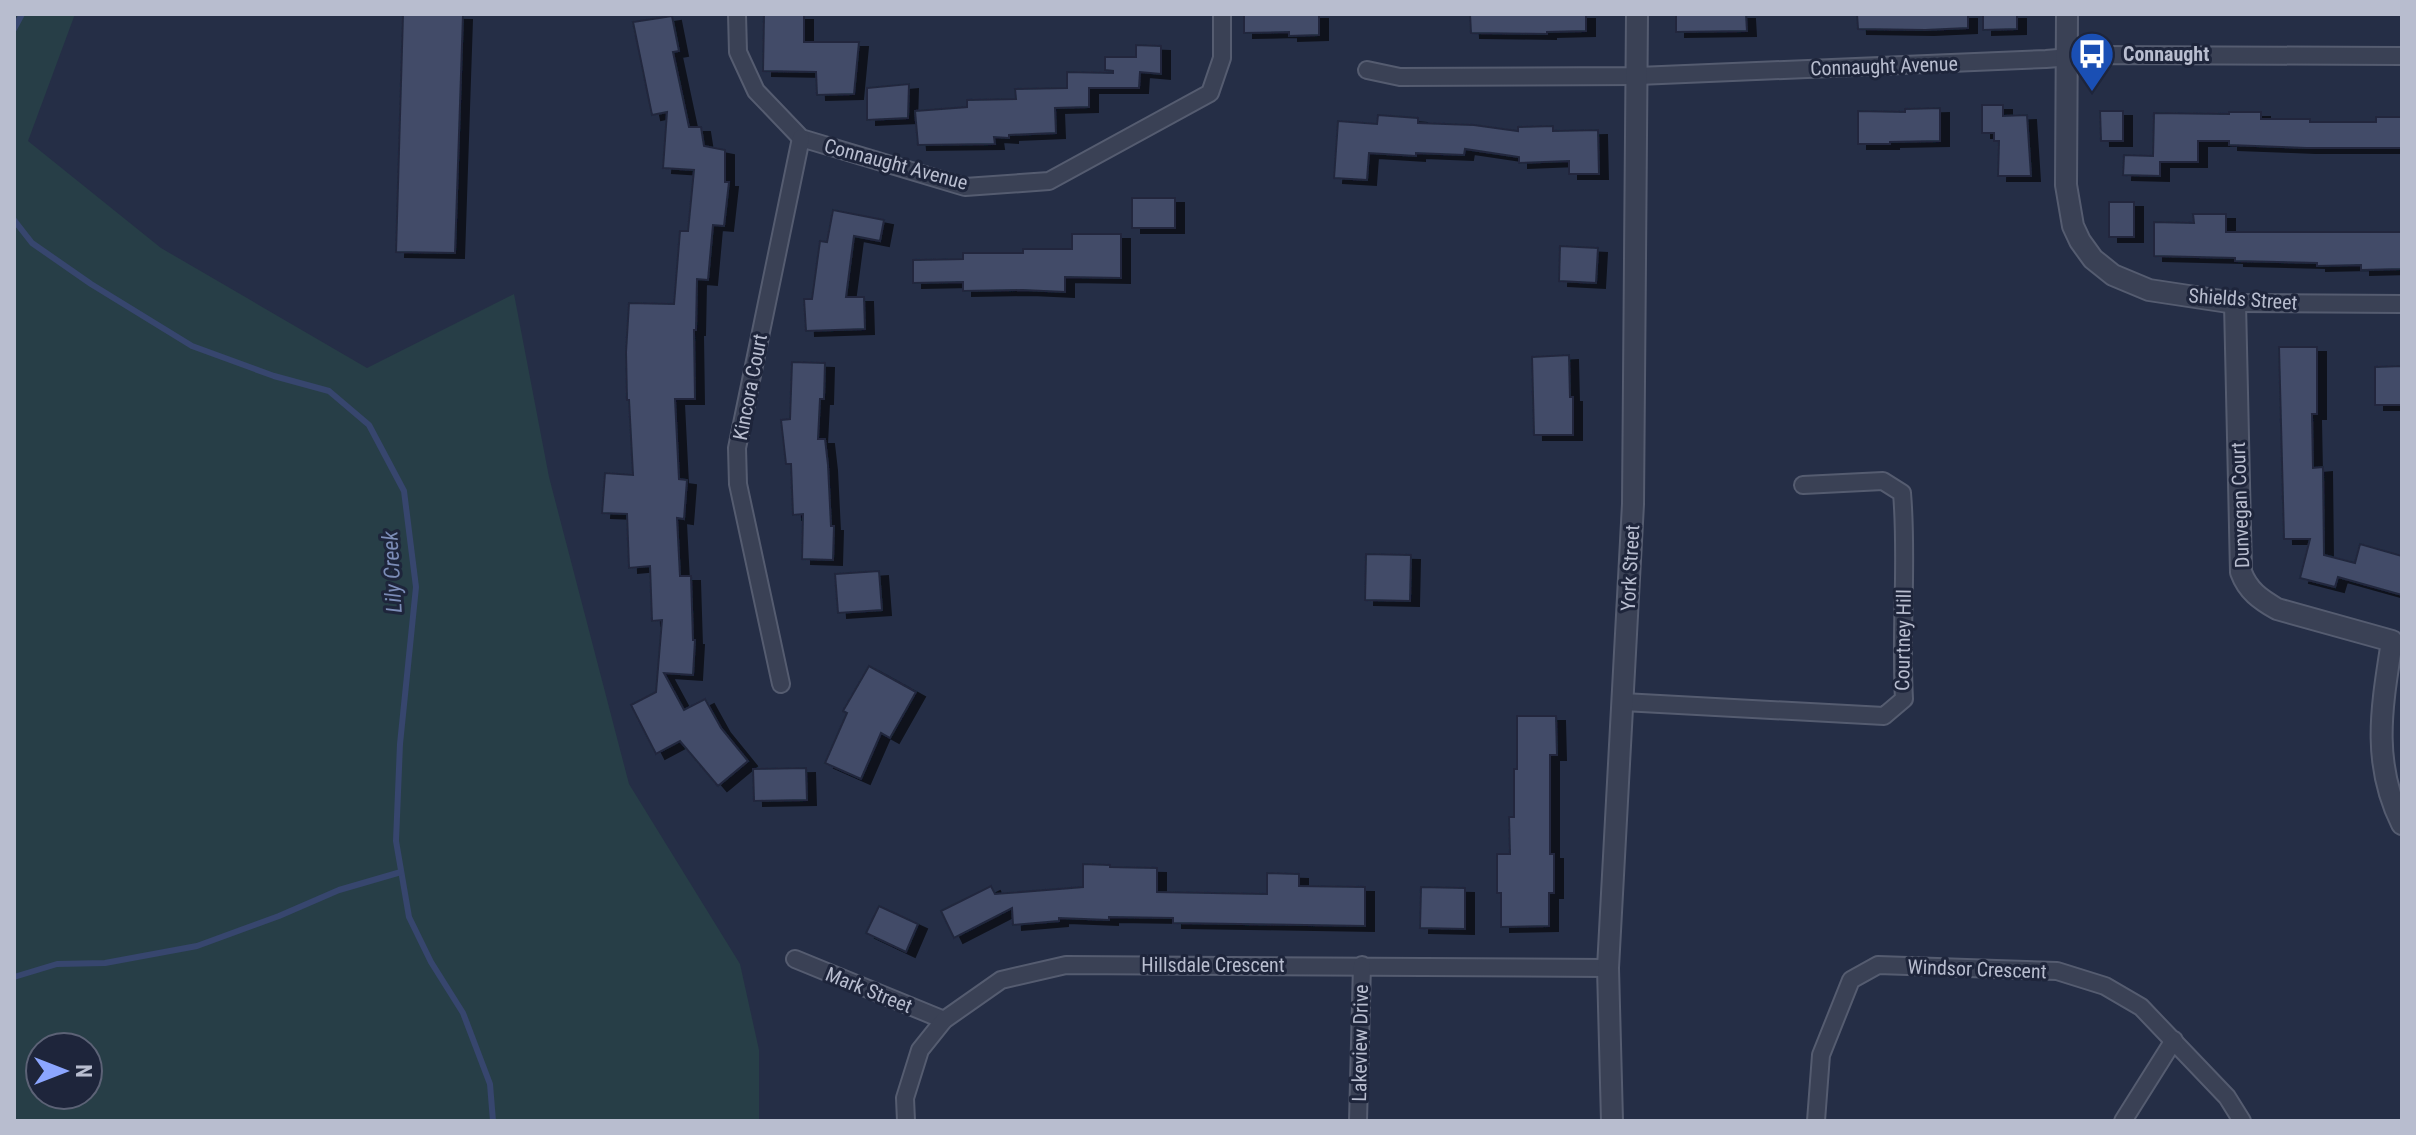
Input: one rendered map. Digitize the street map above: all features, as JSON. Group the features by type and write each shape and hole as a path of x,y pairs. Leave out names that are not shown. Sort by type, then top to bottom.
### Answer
{"street":[{"name":"Connaught Avenue","path":"737,14 738,52 756,91 801,138 965,187 1049,181 1210,93 1222,58 1222,14"},
{"name":"York Street","path":"1612,1121 1608,968 1633,504 1637,14"},
{"path":"2067,14 2067,56"},
{"name":"Connaught Avenue","path":"1367,70 1400,77 1638,76 2095,55 2402,56"},
{"name":"Shields Street","path":"2067,56 2066,185 2069,208 2080,241 2093,259 2113,275 2149,290 2235,303 2402,304"},
{"name":"Kincora Court","path":"781,684 738,484 737,448 801,138"},
{"name":"Dunvegan Court","path":"2235,303 2239,554 2245,584 2261,600 2277,609 2397,643"},
{"name":"Courtney Hill","path":"1623,702 1884,716 1904,699 1905,526 1902,493 1883,481 1803,485"},
{"path":"2397,643 2380,737 2386,783 2402,824"},
{"name":"Mark Street","path":"795,959 944,1020"},
{"name":"Hillsdale Crescent","path":"906,1121 905,1098 920,1050 944,1020 1001,980 1066,965 1608,968"},
{"name":"Lakeview Drive","path":"1358,1121 1362,965"},
{"name":"Windsor Crescent","path":"1816,1121 1821,1055 1851,980 1878,965 2057,971 2105,986 2141,1007 2227,1097 2242,1121"},
{"path":"2123,1121 2174,1040"}],"shaded area":[{"path":"14,14 75,14 28,141 161,248 367,368 514,294 549,477 629,784 740,964 759,1050 759,1121 14,1121"}],"building":[{"path":"403,14 463,15 455,253 396,252"},
{"path":"1244,14 1319,14 1319,35 1244,33"},
{"path":"1470,14 1586,14 1586,31 1471,33"},
{"path":"1676,14 1746,14 1747,31 1676,32"},
{"path":"1857,14 1968,14 1968,28 1858,29"},
{"path":"1983,14 2017,14 2017,29 1983,30"},
{"path":"764,15 804,15 804,42 859,42 854,94 817,95 816,72 763,71"},
{"path":"672,16 679,51 673,52 689,127 701,127 704,146 725,150 725,182 729,182 724,226 713,225 708,280 697,279 695,399 675,399 679,479 687,480 684,519 677,518 680,576 691,576 695,640 693,675 664,673 684,710 705,699 721,728 748,761 718,786 680,741 656,754 631,705 656,692 662,620 652,621 650,566 629,568 627,514 602,513 605,473 633,475 627,400 629,303 674,304 680,231 688,231 694,170 663,168 667,112 652,115 633,22"},
{"path":"1136,45 1161,46 1161,74 1140,72 1139,88 1089,88 1089,107 1055,108 1056,133 994,137 995,144 918,145 915,111 967,107 967,100 1016,99 1015,89 1067,88 1067,72 1113,73 1105,70 1105,57 1136,57"},
{"path":"909,84 908,118 867,120 867,88"},
{"path":"1982,105 2003,105 2003,116 2027,115 2031,176 1998,176 1999,141 1994,141 1994,133 1982,133"},
{"path":"1940,108 1940,141 1858,144 1858,111 1905,112 1905,109"},
{"path":"2100,111 2123,111 2123,141 2101,141"},
{"path":"2261,112 2261,119 2310,119 2310,122 2376,122 2376,117 2402,117 2402,148 2306,148 2198,141 2198,162 2160,162 2160,176 2123,175 2124,155 2153,156 2154,113"},
{"path":"1378,115 1418,118 1418,123 1474,125 1518,131 1518,127 1553,126 1553,131 1598,130 1599,174 1569,174 1569,161 1519,163 1519,157 1465,149 1464,155 1369,153 1367,180 1334,178 1338,121 1377,124"},
{"path":"1132,198 1175,198 1175,228 1132,228"},
{"path":"2109,202 2134,202 2134,237 2109,237"},
{"path":"833,210 884,220 880,241 854,236 846,297 864,297 865,329 806,331 804,299 812,299 820,241 827,242"},
{"path":"2193,214 2226,214 2226,232 2402,232 2402,269 2361,270 2361,265 2317,266 2317,263 2154,256 2154,222 2194,223"},
{"path":"1072,234 1121,234 1121,278 1065,277 1065,292 963,291 963,282 913,283 913,260 963,259 963,253 1072,249"},
{"path":"1560,246 1598,248 1596,283 1559,281"},
{"path":"2279,347 2317,347 2317,414 2312,414 2313,468 2323,467 2324,555 2355,563 2360,544 2402,556 2402,595 2338,577 2335,587 2300,578 2310,539 2284,539"},
{"path":"1569,355 1573,435 1534,435 1532,357"},
{"path":"792,362 825,363 818,439 825,439 831,526 834,526 833,560 802,559 803,514 793,515 791,464 786,464 781,420 790,419"},
{"path":"2402,366 2402,405 2375,405 2375,367"},
{"path":"1366,554 1411,555 1410,601 1365,600"},
{"path":"879,571 882,610 838,613 835,574"},
{"path":"869,666 916,692 890,738 881,733 861,779 825,763 847,713 843,711"},
{"path":"1517,716 1556,716 1557,755 1550,755 1550,854 1554,854 1554,893 1549,893 1549,926 1501,927 1497,854 1510,854 1509,817 1514,817"},
{"path":"806,768 807,800 754,801 753,769"},
{"path":"1083,864 1157,868 1157,892 1267,894 1267,873 1299,874 1299,886 1365,887 1365,926 1173,923 1173,918 1109,917 1109,920 1059,918 1059,921 1013,925 1012,908 954,938 941,911 991,886 995,894 1083,887"},
{"path":"1421,887 1465,888 1465,929 1420,928"},
{"path":"879,906 918,924 906,952 866,933"}],"waterway":[{"name":"Lily Creek","path":"14,29 22,14"},
{"name":"Lily Creek","path":"14,220 32,243 91,284 192,346 274,376 329,391 369,425 404,491 416,587 400,744 396,841 409,917 431,962 463,1013 490,1084 493,1121"},
{"path":"14,977 57,964 105,963 197,946 339,890 401,872"}],"place":[{"name":"Connaught","path":"2092,93"}]}
